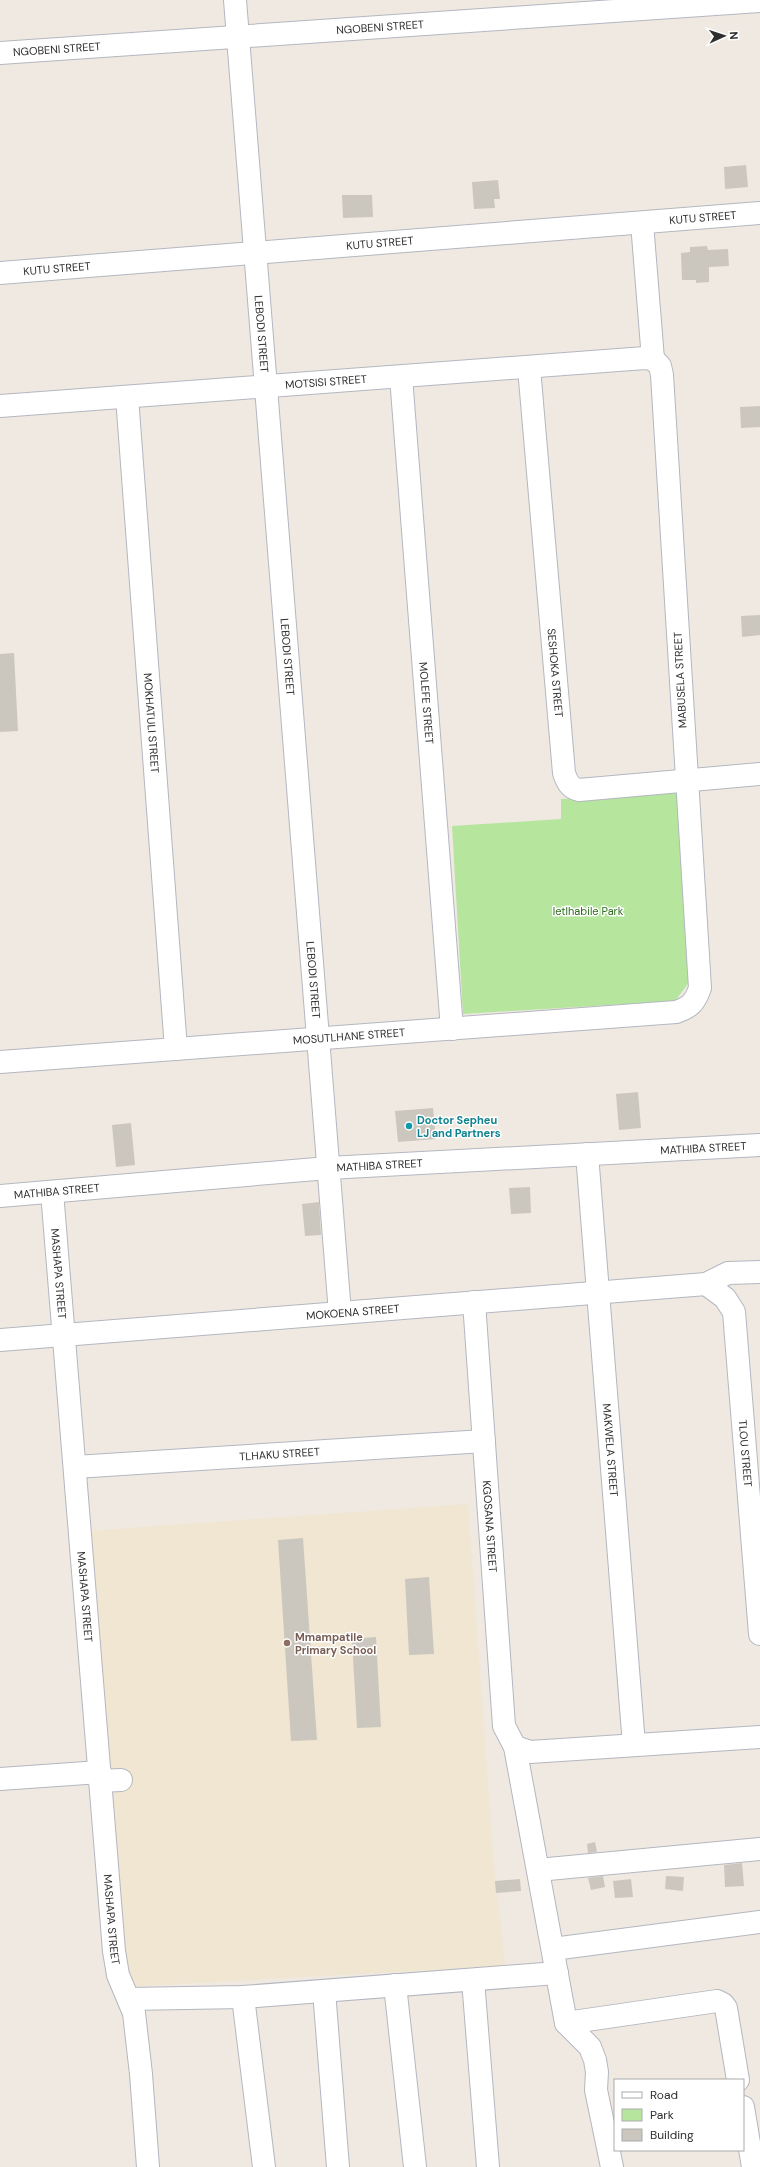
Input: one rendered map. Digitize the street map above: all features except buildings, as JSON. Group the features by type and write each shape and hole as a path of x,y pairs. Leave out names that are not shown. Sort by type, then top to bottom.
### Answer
{"street":[{"name":"LEBODI STREET","path":"235,0 340,1313"},
{"name":"NGOBENI STREET","path":"0,53 760,0"},
{"name":"KUTU STREET","path":"0,273 760,213"},
{"path":"642,222 653,359"},
{"name":"MOTSISI STREET","path":"0,406 529,368 645,358 653,359"},
{"name":"MABUSELA STREET","path":"653,359 660,366 662,376 700,988 695,1002"},
{"name":"SESHOKA STREET","path":"529,368 564,773 567,782 573,789 579,790 686,779 760,774"},
{"name":"MOLEFE STREET","path":"401,377 452,1028"},
{"name":"MOKHATULI STREET","path":"127,397 176,1049"},
{"name":"MOSUTLHANE STREET","path":"0,1062 676,1012 688,1008 695,1002"},
{"name":"MATHIBA STREET","path":"0,1196 328,1168 760,1145"},
{"name":"MAKWELA STREET","path":"587,1154 634,1745"},
{"name":"MASHAPA STREET","path":"52,1192 75,1467 107,1778 114,1951 118,1974 134,2013 141,2074 148,2167"},
{"path":"706,1284 728,1273 760,1272"},
{"name":"MOKOENA STREET","path":"0,1340 706,1284"},
{"name":"TLOU STREET","path":"706,1284 725,1298 734,1312 760,1634"},
{"name":"KGOSANA STREET","path":"474,1302 504,1726 515,1747 566,2023"},
{"name":"TLHAKU STREET","path":"75,1467 484,1441"},
{"path":"515,1747 530,1752 760,1738"},
{"path":"0,1779 107,1778"},
{"path":"538,1870 760,1849"},
{"path":"552,1949 760,1922"},
{"path":"129,1999 243,1997 557,1973"},
{"path":"473,1980 488,2167"},
{"path":"395,1985 415,2167"},
{"path":"324,1991 338,2167"},
{"path":"243,1997 264,2167"},
{"path":"566,2023 717,2001 723,2004 726,2008 738,2079"},
{"path":"566,2023 590,2047 595,2060 597,2072 596,2090 612,2167"},
{"path":"744,2113 753,2167"}],"shaded area":[{"name":"Mmampatile Primary School","path":"468,1504 493,1855 505,1966 124,1987 86,1531"}],"green space":[{"name":"letlhabile Park","path":"679,792 690,981 675,1001 463,1014 452,826 561,819 561,799"}],"place":[{"name":"Doctor Sepheu LJ and Partners","path":"409,1126"},
{"name":"Mmampatile Primary School","path":"287,1643"}]}
